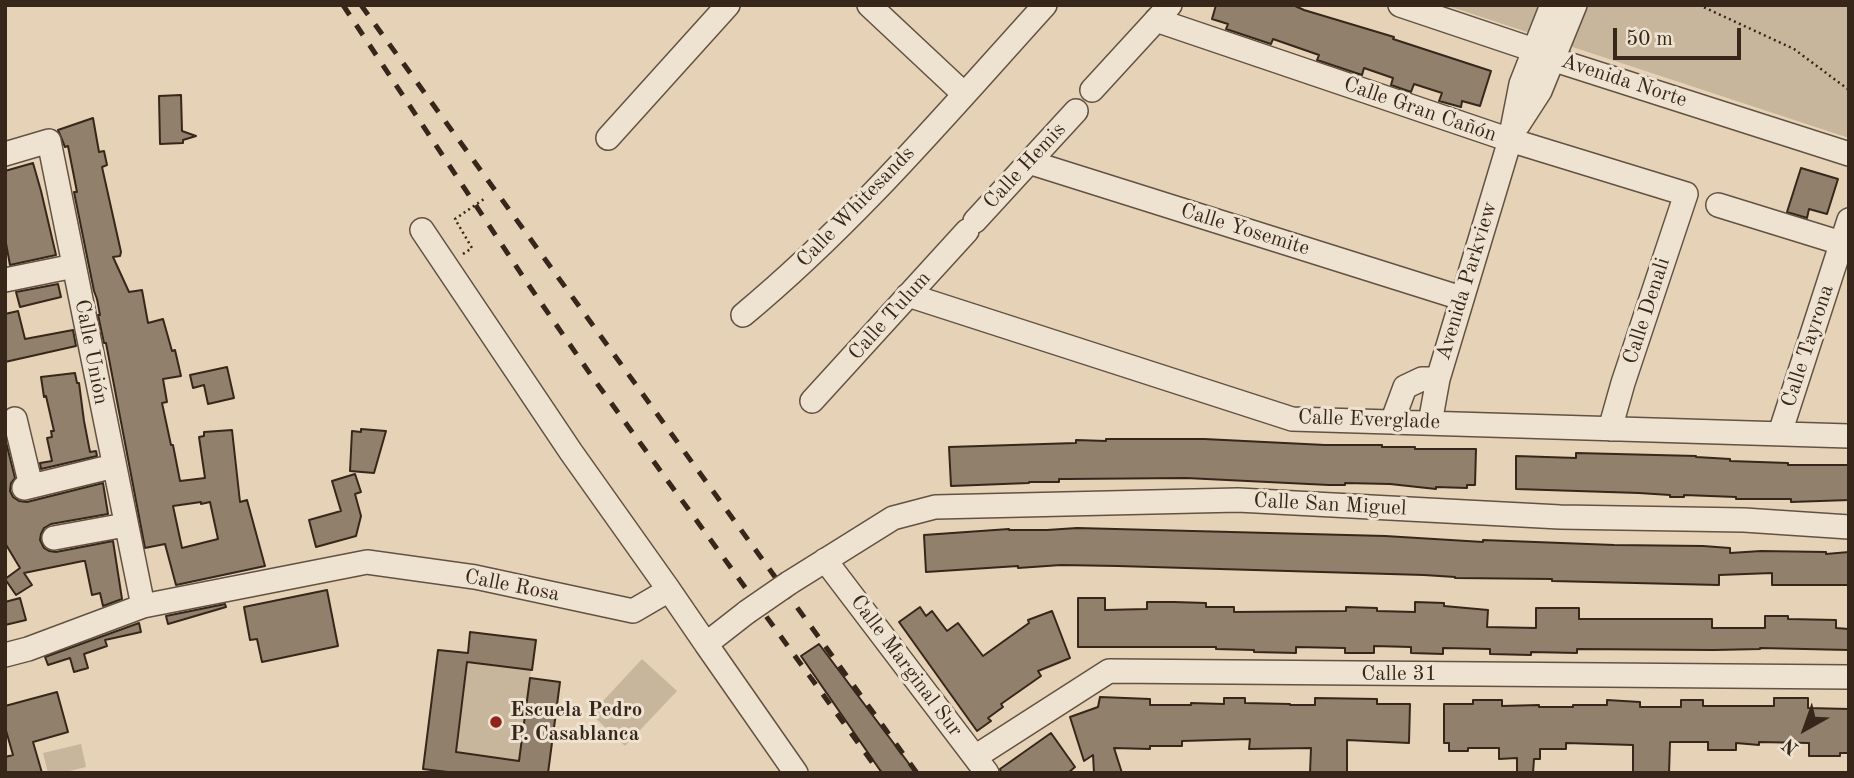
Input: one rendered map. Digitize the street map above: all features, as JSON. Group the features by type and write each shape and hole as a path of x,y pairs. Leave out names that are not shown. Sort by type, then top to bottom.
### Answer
{"street":[{"path":"608,138 728,5"},
{"path":"869,5 964,94"},
{"name":"Calle Whitesands","path":"743,315 790,275 840,226 1045,5"},
{"name":"Avenida Norte","path":"1400,5 1849,154"},
{"path":"1543,54 1552,5"},
{"path":"1543,54 1575,5"},
{"path":"1092,90 1163,13"},
{"name":"Calle Gran Cañón","path":"1163,13 1510,140 1686,194"},
{"name":"Avenida Parkview","path":"1430,423 1438,379 1510,140 1521,84 1543,54"},
{"name":"Calle Hemis","path":"971,226 1076,111"},
{"name":"Calle Unión","path":"5,154 49,141 143,606"},
{"name":"Calle Yosemite","path":"1029,162 1461,298"},
{"name":"Calle Denali","path":"1610,429 1686,194"},
{"path":"1718,205 1841,243"},
{"name":"Calle Tayrona","path":"1780,433 1849,220"},
{"name":"Calle Tulum","path":"813,401 971,226"},
{"path":"422,230 792,771"},
{"path":"5,280 74,266"},
{"name":"Calle Everglade","path":"908,295 1292,419 1849,436"},
{"path":"1392,422 1405,387 1422,379 1438,379"},
{"path":"15,419 27,487 114,466"},
{"name":"Calle San Miguel","path":"825,560 893,518 935,507 1238,500 1560,517 1744,520 1849,527"},
{"path":"54,538 125,525"},
{"path":"706,643 825,560"},
{"name":"Calle Marginal Sur","path":"825,560 981,765"},
{"name":"Calle Rosa","path":"143,606 367,562 475,577 633,611 669,590"},
{"path":"5,655 143,606"},
{"name":"Calle 31","path":"981,765 1109,671 1849,677"}],"path":[{"path":"1699,5 1794,49 1849,90"},
{"path":"446,266 472,248 455,219 484,199"}],"shaded area":[{"path":"1445,5 1849,5 1849,138"},
{"path":"642,659 677,691 625,746 591,714"},
{"path":"467,662 531,670 519,761 456,752"},
{"path":"81,744 86,767 48,773 43,753"}],"building":[{"path":"1216,5 1293,5 1491,71 1480,106 1462,101 1461,107 1439,101 1442,93 1414,84 1411,92 1391,85 1393,78 1364,68 1362,75 1317,60 1319,55 1273,39 1271,44 1226,29 1228,24 1212,19"},
{"path":"181,95 182,131 196,136 183,140 183,143 160,144 159,96"},
{"path":"93,118 99,152 104,151 107,165 102,167 121,252 120,256 113,257 129,292 142,290 148,323 163,319 172,351 175,350 181,376 163,379 167,402 162,403 180,481 205,478 199,437 204,436 204,432 232,430 240,502 247,500 265,566 176,585 165,544 145,548 74,192 77,192 68,146 65,147 58,130","holes":["210,502 218,539 182,548 173,506"]},
{"path":"33,163 56,255 10,265 5,238 5,171"},
{"path":"1801,168 1838,179 1827,214 1809,209 1807,218 1787,212"},
{"path":"58,284 61,297 20,307 16,292"},
{"path":"18,311 25,339 73,330 76,346 5,362 5,314"},
{"path":"227,367 234,398 208,404 204,385 193,388 190,375"},
{"path":"75,373 90,452 96,451 97,456 41,469 40,463 52,461 47,438 52,437 51,431 54,431 41,377"},
{"path":"361,429 386,431 374,473 350,471 352,431 361,432"},
{"path":"5,438 15,478 10,491 19,501 27,502 103,483 108,514 51,524 44,528 40,540 44,548 56,552 113,541 122,599 103,606 100,593 92,595 85,561 24,573 32,585 16,595 5,579 20,568 5,543"},
{"path":"1204,439 1382,445 1415,449 1476,449 1475,485 1467,485 1467,488 1436,489 1390,484 1329,485 1186,478 1059,479 1059,482 951,486 949,447 1076,443 1076,440"},
{"path":"1576,453 1696,456 1788,465 1849,465 1849,500 1791,502 1791,499 1684,495 1670,497 1639,493 1516,489 1516,456 1576,458"},
{"path":"355,474 361,492 355,494 361,516 356,536 316,547 309,520 341,511 332,481"},
{"path":"1077,528 1385,536 1483,542 1703,546 1730,548 1730,553 1849,552 1849,585 1772,585 1772,573 1719,575 1719,585 1061,565 926,572 924,535 1009,529"},
{"path":"327,590 338,646 262,662 257,639 250,640 244,607"},
{"path":"20,598 26,620 5,625 5,602"},
{"path":"1078,598 1105,598 1105,610 1147,609 1147,602 1174,602 1206,603 1206,607 1234,607 1234,612 1346,611 1346,607 1415,612 1415,602 1444,603 1444,606 1488,610 1487,627 1536,628 1536,608 1579,608 1579,619 1712,619 1712,628 1765,628 1765,616 1788,616 1788,619 1836,620 1836,628 1849,629 1849,650 1577,649 1577,653 1531,652 1531,655 1490,654 1490,649 1443,648 1443,654 1411,653 1411,647 1374,646 1374,653 1345,653 1345,648 1296,647 1296,653 1254,652 1216,647 1078,647"},
{"path":"225,604 226,607 168,624 166,616"},
{"path":"920,607 926,616 932,611 947,631 958,623 983,656 1029,623 1028,620 1052,611 1070,658 1038,671 1041,676 1001,704 1003,707 988,718 991,721 977,731 899,622"},
{"path":"139,623 141,632 105,640 107,646 84,654 88,668 74,672 70,658 48,665 45,657"},
{"path":"470,632 536,640 532,670 467,662 456,752 519,761 530,678 560,682 548,773 456,773 423,769 438,650 468,653"},
{"path":"819,644 916,773 882,773 801,656"},
{"path":"57,692 68,732 33,742 42,773 5,773 5,757 13,755 5,727 5,706"},
{"path":"1100,697 1150,699 1150,705 1224,704 1224,698 1245,698 1245,703 1290,705 1315,705 1315,698 1377,699 1377,704 1410,704 1409,743 1347,740 1347,773 1310,773 1311,748 1249,749 1250,739 1182,741 1182,746 1150,746 1150,749 1114,748 1122,773 1094,773 1093,755 1084,761 1070,717 1098,707"},
{"path":"1774,698 1808,698 1808,708 1849,709 1849,753 1840,753 1840,756 1809,756 1809,743 1736,743 1736,750 1708,750 1708,742 1670,742 1669,773 1633,773 1633,745 1566,743 1566,749 1540,749 1540,759 1534,759 1533,773 1517,773 1517,758 1499,759 1499,748 1449,751 1449,743 1444,743 1444,704 1473,704 1473,700 1502,700 1502,706 1573,707 1607,705 1607,700 1640,702 1640,707 1681,707 1681,700 1703,700 1703,706 1774,706"},
{"path":"1051,733 1075,767 1068,773 1001,773 1000,769"}],"railway":[{"path":"343,5 593,378 880,773"},
{"path":"361,5 917,773"}],"place":[{"name":"Escuela Pedro P. Casablanca","path":"496,722"}]}
